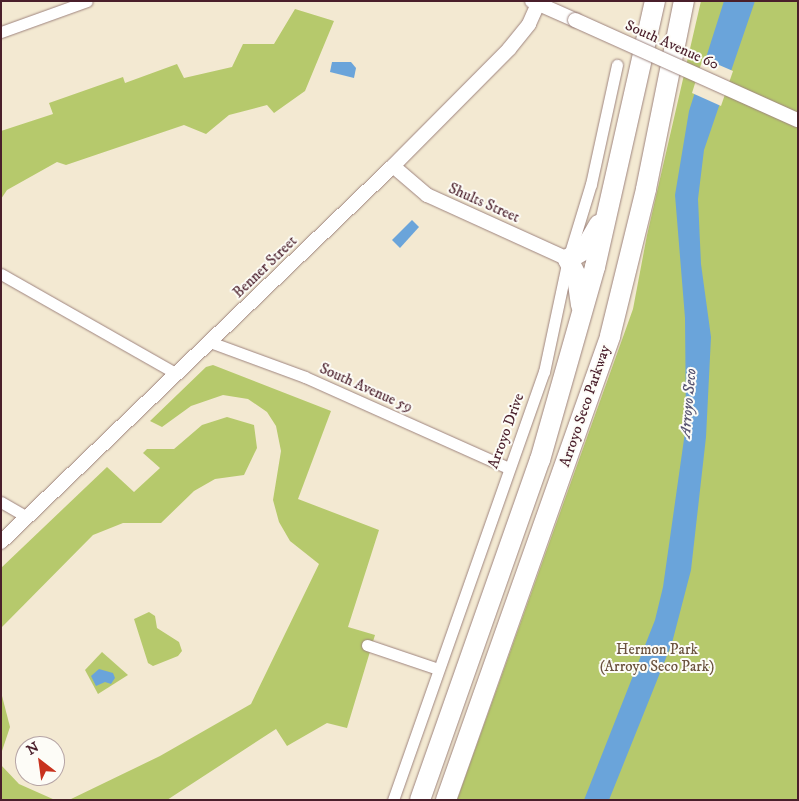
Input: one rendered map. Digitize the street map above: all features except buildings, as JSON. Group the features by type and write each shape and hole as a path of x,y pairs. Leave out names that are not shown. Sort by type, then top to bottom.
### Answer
{"highway":[{"name":"Arroyo Seco Parkway","path":"420,800 540,460 610,206 654,1"},
{"name":"Arroyo Seco Parkway","path":"446,800 610,336 646,189 684,1"},
{"path":"582,312 577,277 568,259 585,249 610,206"}],"street":[{"path":"1,32 88,1"},
{"name":"South Avenue 60","path":"535,3 798,120"},
{"name":"Benner Street","path":"1,542 393,166 509,49 528,24 535,3"},
{"name":"Arroyo Drive","path":"393,800 508,468 544,372 568,259 591,184 617,65"},
{"name":"Shults Street","path":"393,166 428,196 568,259"},
{"path":"1,274 177,374"},
{"name":"South Avenue 59","path":"210,342 305,378 508,468"},
{"path":"1,502 27,517"},
{"path":"367,645 438,669"}],"green space":[{"name":"Hermon Park (Arroyo Seco Park)","path":"701,1 798,1 798,800 457,800 633,309 647,235"},
{"path":"295,9 334,21 305,91 274,113 267,105 229,115 206,134 184,125 66,165 57,162 7,190 1,199 1,131 53,114 49,103 123,77 125,83 177,64 184,78 232,67 243,44 274,44"},
{"path":"213,365 331,411 298,499 379,530 348,627 375,635 347,728 327,723 287,746 276,729 167,800 69,800 160,756 251,704 319,564 290,541 279,522 273,500 281,451 276,426 267,412 248,399 223,395 191,406 162,427 150,421 206,367"},
{"path":"227,417 254,425 257,448 244,475 215,479 194,491 161,523 123,523 93,535 1,628 1,568 107,467 134,492 160,468 143,453 147,449 174,449 202,425"},
{"path":"149,612 155,616 157,628 179,642 182,651 178,656 153,666 148,663 134,619"},
{"path":"102,652 128,675 98,694 85,670"},
{"path":"1,692 10,727 1,754"},
{"path":"1,765 15,780 15,786 24,786 55,800 1,800"}],"water":[{"name":"Arroyo Seco","path":"724,1 755,1 704,150 698,199 701,264 711,337 706,437 691,570 672,643 609,800 584,800 655,620 663,587 686,425 685,318 675,195 689,111"},
{"path":"332,62 351,62 356,68 354,78 330,72"},
{"path":"412,220 419,227 400,248 392,240"},
{"path":"99,669 113,673 115,678 111,684 105,682 96,686 91,676"}],"pier":[{"path":"703,58 733,71 721,106 692,93"}]}
